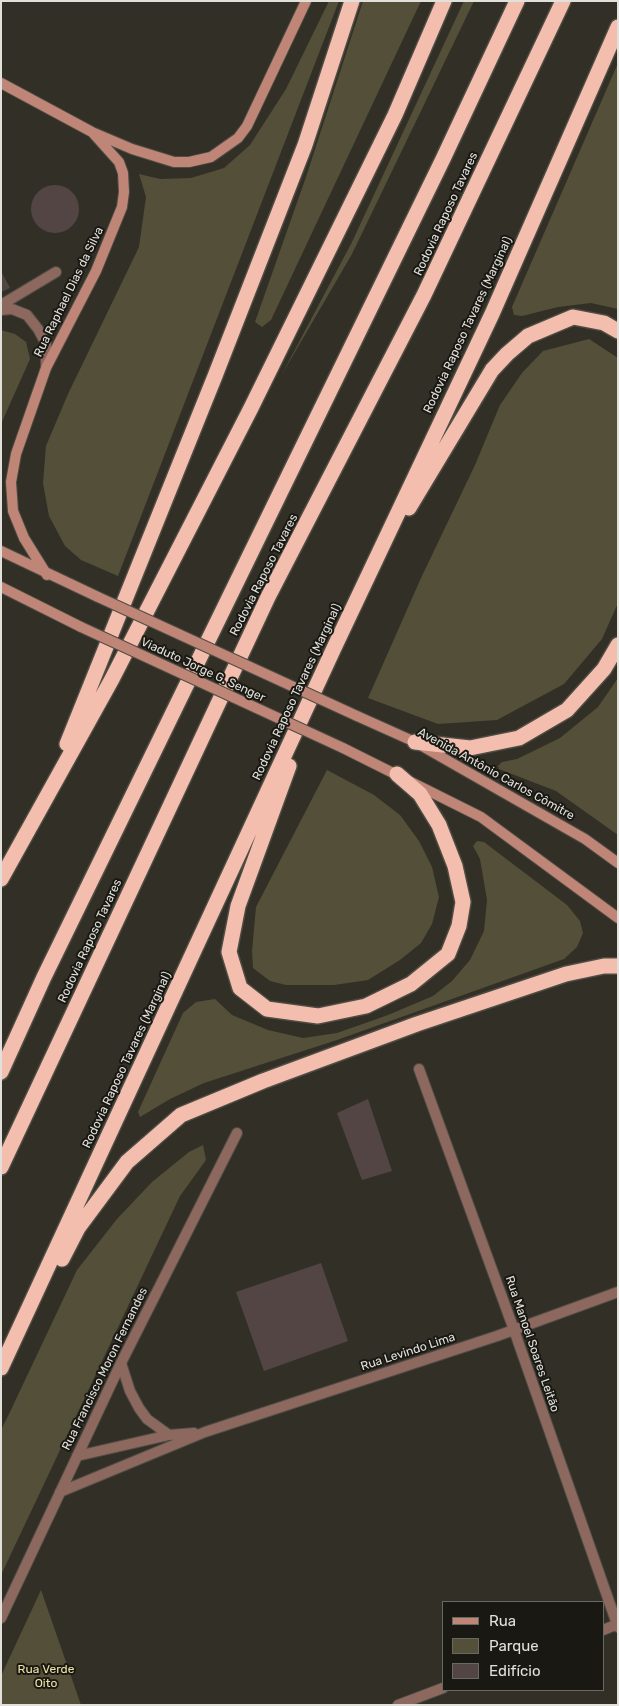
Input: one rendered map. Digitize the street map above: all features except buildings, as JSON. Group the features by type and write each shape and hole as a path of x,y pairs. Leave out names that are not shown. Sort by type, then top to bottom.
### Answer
{"highway":[{"path":"42,805 215,376 305,145 352,1"},
{"path":"1,879 112,679 251,408 395,115 444,1"},
{"name":"Rodovia Raposo Tavares","path":"1,1072 44,977 443,159 518,1"},
{"name":"Rodovia Raposo Tavares","path":"1,1166 268,597 424,295 563,1"},
{"name":"Rodovia Raposo Tavares (Marginal)","path":"1,1368 334,648 492,314 618,27"},
{"path":"367,578 492,370 507,354 528,336 573,317 604,323 618,331"},
{"path":"415,742 470,748 519,738 567,710 604,669 618,645"},
{"path":"334,648 257,850 238,906 229,952 240,988 267,1009 318,1016 366,1006 412,984 448,954 459,926 463,902 455,866 439,825 420,794 397,774"},
{"path":"1,1378 78,1228 127,1162 181,1115 263,1081 417,1024 566,974 604,966 618,966"},
{"path":"1,1051 44,977"}],"main road":[{"path":"1,82 92,132 132,149 174,162 189,162 211,157 238,138 247,126 306,1"},
{"name":"Rua Raphael Dias da Silva","path":"48,575 24,538 13,511 11,482 16,454 46,368 96,271 122,207 123,173 112,152 92,132"},
{"path":"1,551 48,575"},
{"name":"Viaduto Jorge G. Senger","path":"48,575 357,716"},
{"name":"Viaduto Jorge G. Senger","path":"1,587 81,627 397,774"},
{"name":"Avenida Antônio Carlos Cômitre","path":"357,716 415,742 585,839 618,863"},
{"path":"397,774 481,817 618,918"}],"street":[{"name":"Rua Raphael Dias da Silva","path":"1,305 28,291 56,272"},
{"name":"Rua Raphael Dias da Silva","path":"28,291 21,300 22,308 38,329 46,344 46,368"},
{"path":"1,310 12,309 28,316"},
{"name":"Rua Manoel Soares Leitão","path":"419,1069 514,1330 617,1625"},
{"name":"Rua Francisco Moron Fernandes","path":"1,1618 121,1363 237,1134"},
{"name":"Rua Levindo Lima","path":"60,1492 205,1432 514,1330 618,1292"},
{"path":"121,1363 130,1391 139,1408 147,1419 169,1435"},
{"name":"Rua Levindo Lima","path":"77,1456 169,1435 205,1432"},
{"path":"604,1630 617,1625"},
{"path":"398,1705 442,1688"}],"green space":[{"path":"329,1 339,1 118,576 81,560 65,546 49,516 43,483 46,446 68,394 139,247 146,197 139,174 160,179 191,178 224,168 250,145 286,89"},
{"path":"363,1 421,1 271,320 262,327 255,322 306,177"},
{"path":"464,1 474,1 352,254 281,376 352,242"},
{"path":"618,63 618,309 591,303 558,307 522,316 514,315 512,307"},
{"path":"1,330 15,334 26,342 30,359 1,424"},
{"path":"589,339 618,358 618,603 602,639 564,684 497,720 438,724 368,698 421,578 475,465 500,405 522,373 543,351"},
{"path":"618,678 618,835 556,791 499,769 498,766 502,762 517,759 560,738 598,707"},
{"path":"327,770 374,795 400,815 419,841 432,867 439,897 432,924 421,943 400,960 368,980 334,985 286,985 270,981 253,968 252,951 256,907"},
{"path":"477,841 484,842 567,905 580,921 583,933 577,947 564,959 337,1040 204,1083 170,1099 140,1117 138,1112 183,1013 196,1002 215,999 232,1015 268,1030 303,1038 337,1033 388,1015 433,996 452,981 470,960 484,931 487,900 480,859 473,846"},
{"path":"203,1145 206,1160 180,1196 1,1575 1,1430 77,1270 117,1219 152,1182 189,1152"},
{"name":"Rua Verde Oito","path":"41,1590 81,1705 1,1705 1,1676"}]}
